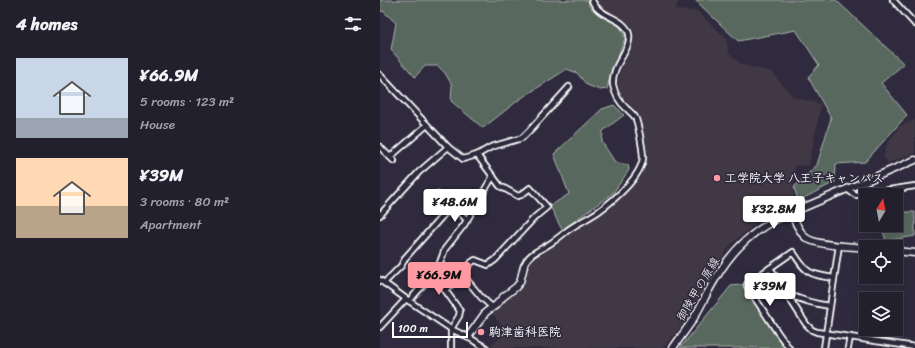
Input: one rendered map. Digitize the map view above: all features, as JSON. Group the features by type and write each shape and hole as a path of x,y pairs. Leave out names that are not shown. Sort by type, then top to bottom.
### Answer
{"street":[{"path":"468,337 486,312 520,282 525,262 535,252 600,210 617,196 635,176 640,168 642,158 636,118 616,96 613,83 615,71 628,45 629,33 625,26 598,9 592,0"},
{"path":"893,0 915,24"},
{"path":"380,75 448,147 464,159 477,155 492,147 522,138 569,87"},
{"path":"390,157 427,125"},
{"path":"380,147 394,161"},
{"path":"380,215 419,172 448,147"},
{"path":"445,290 458,279 474,260 488,266 546,207 530,188 518,196 500,186 477,155"},
{"name":"御陵甲の原線","path":"673,348 692,322 722,268 736,250 752,235 768,223 915,160"},
{"path":"380,327 424,284 433,278 446,249 467,220 493,176"},
{"path":"847,189 856,195 915,186"},
{"path":"438,195 449,201 467,220"},
{"path":"452,205 406,257 402,266 382,282 451,330 468,337 486,348"},
{"path":"790,213 800,232 810,240 822,244 859,247"},
{"path":"824,348 839,245"},
{"path":"789,348 747,284 793,252 803,268 810,273 834,278"},
{"path":"903,252 915,253"},
{"path":"770,268 809,327 817,332 915,347"},
{"path":"462,274 481,297 492,307"},
{"path":"433,278 445,290 460,311 460,316 451,330 451,348"},
{"path":"787,293 799,300 830,306"},
{"path":"848,348 850,337"}],"shaded area":[{"name":"工学院大学 八王子キャンパス","path":"597,0 679,0 675,10 697,11 726,38 729,53 742,65 772,72 793,97 821,104 809,165 795,166 792,187 795,201 764,216 730,245 689,316 663,348 495,348 491,345 506,333 491,311 500,308 507,299 519,291 524,283 528,264 531,259 603,213 635,184 647,161 640,116 620,94 618,82 622,65 632,47 634,31 629,24 604,10"},
{"path":"915,120 915,153 888,163 884,157 886,146 900,126"}],"green space":[{"path":"380,0 588,0 589,6 601,16 620,26 625,38 607,89 600,90 587,85 577,73 567,69 520,99 483,128 451,101 452,85 445,73 438,66 425,66 415,77 391,50 396,23 383,11 380,12"},
{"path":"695,0 836,0 904,64 881,83 907,115 865,162 836,164 835,182 798,201 794,187 817,165 831,118 808,77 819,65 796,30 738,41"},
{"path":"614,105 624,115 603,131 602,142 615,162 628,165 629,170 613,193 562,230 550,206 569,194 554,154 602,109"},
{"path":"903,212 915,212 915,236 886,240 883,232 903,232"},
{"path":"747,284 789,348 680,348 731,286"}],"place":[{"name":"工学院大学 八王子キャンパス","path":"717,178"},
{"name":"駒津歯科医院","path":"481,332"}]}
